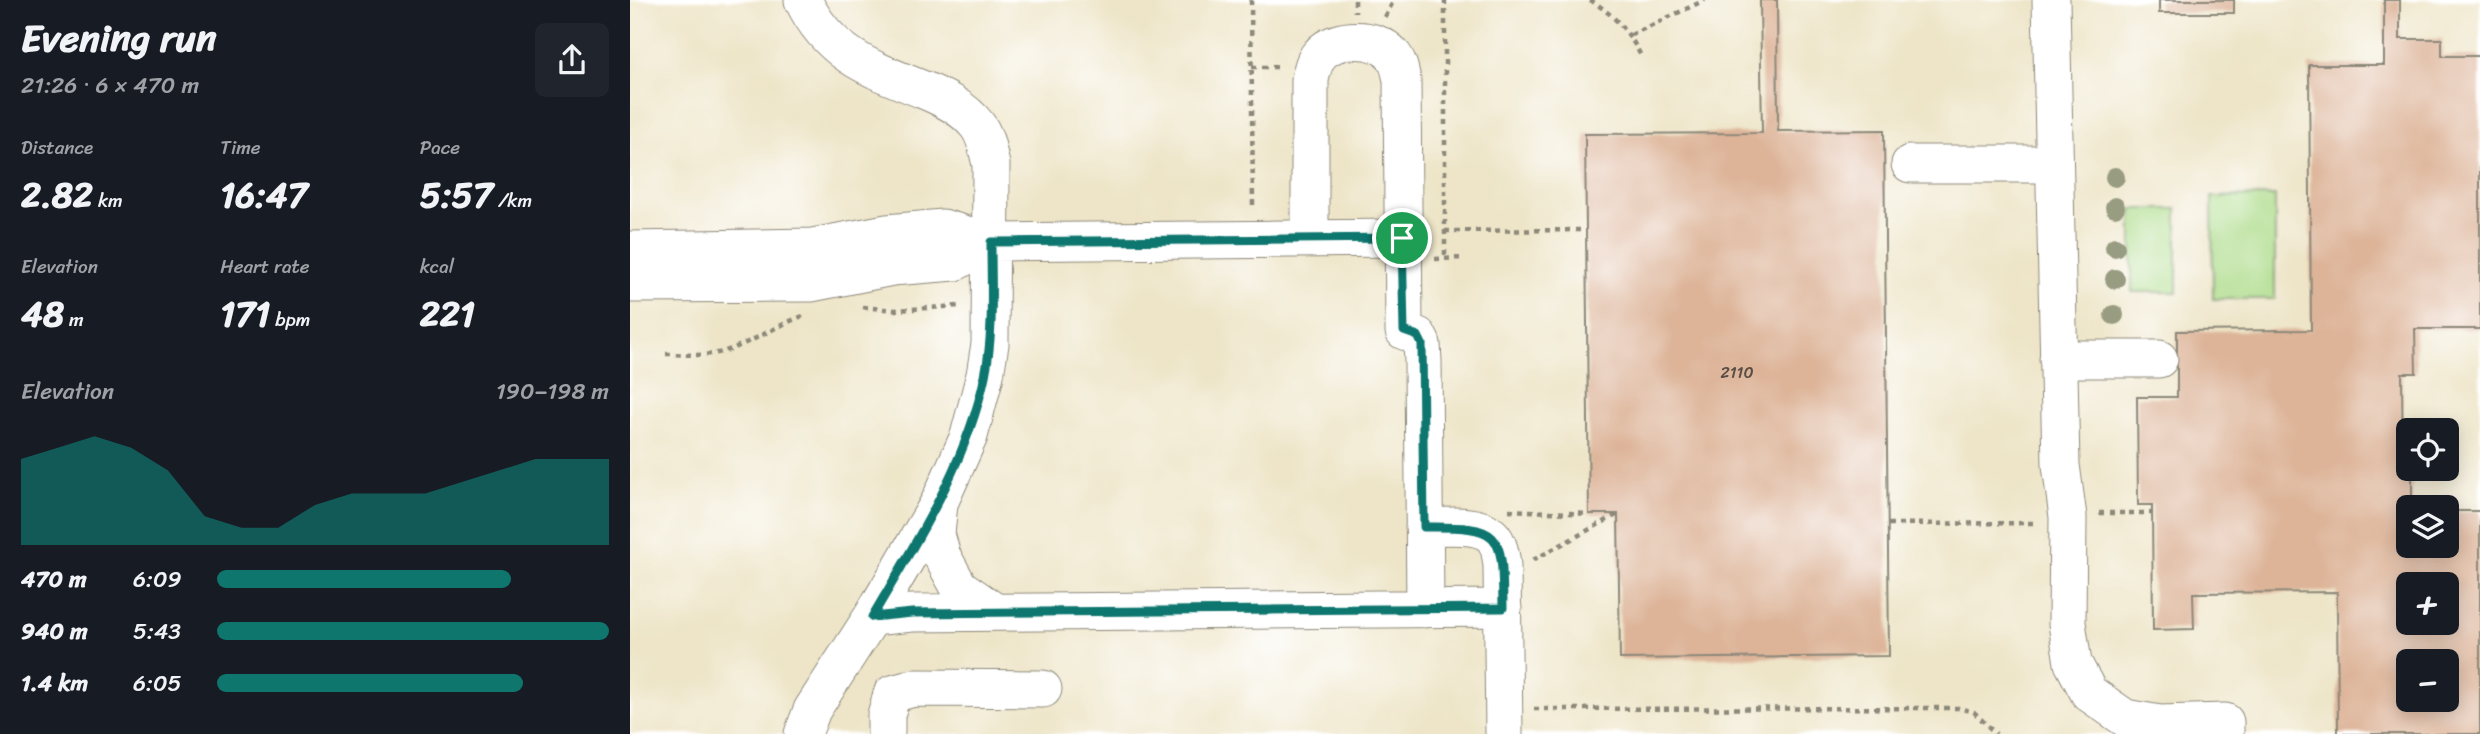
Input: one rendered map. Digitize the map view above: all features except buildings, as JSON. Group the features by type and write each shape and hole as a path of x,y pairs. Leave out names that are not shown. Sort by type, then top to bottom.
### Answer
{"lane":[{"path":"803,0 821,28 840,49 864,66 939,96 962,110 978,126 986,142 991,165 992,307 985,376 969,436 939,503 872,617 812,710 803,734"},
{"path":"2050,0 2061,465 2068,517 2067,623 2073,663 2089,693 2125,718 2160,724 2225,722 2225,734"},
{"path":"1310,239 1310,80 1313,64 1322,52 1337,44 1354,41 1372,43 1391,52 1399,66 1402,80 1404,331 1418,336 1422,344 1425,609"},
{"path":"1910,164 2054,164"},
{"path":"630,250 813,247 887,233 943,228 991,242 1402,238"},
{"path":"630,284 811,283 892,267 954,262 991,242"},
{"path":"2058,359 2159,359"},
{"path":"939,503 936,534 943,556 959,587 995,612"},
{"path":"1424,527 1477,528 1492,535 1500,550 1514,722"},
{"path":"872,617 912,613 1503,608"},
{"path":"886,734 886,715 892,694 914,688 1043,689"}],"path":[{"path":"1251,0 1253,221"},
{"path":"1445,0 1445,258"},
{"path":"1590,0 1604,8 1631,35 1642,58"},
{"path":"1631,35 1705,0"},
{"path":"1445,231 1586,230"},
{"path":"1433,259 1465,258"},
{"path":"858,307 895,310 961,306"},
{"path":"666,354 719,353 740,346 785,322 809,314"},
{"path":"1501,510 1589,514"},
{"path":"2097,513 2152,513"},
{"path":"1502,566 1523,566 1619,514"},
{"path":"1888,524 2042,523"},
{"path":"1514,722 1958,708 1974,712 1996,734"}],"green space":[{"path":"2275,196 2275,299 2213,299 2212,197"},
{"path":"2132,209 2177,209 2177,292 2132,292"}],"route":[{"path":"1402,238 1404,331 1418,336 1422,344 1424,527 1477,528 1492,535 1500,550 1503,608 912,613 872,617 939,503 969,436 985,376 990,344 991,242 1402,238"}]}
